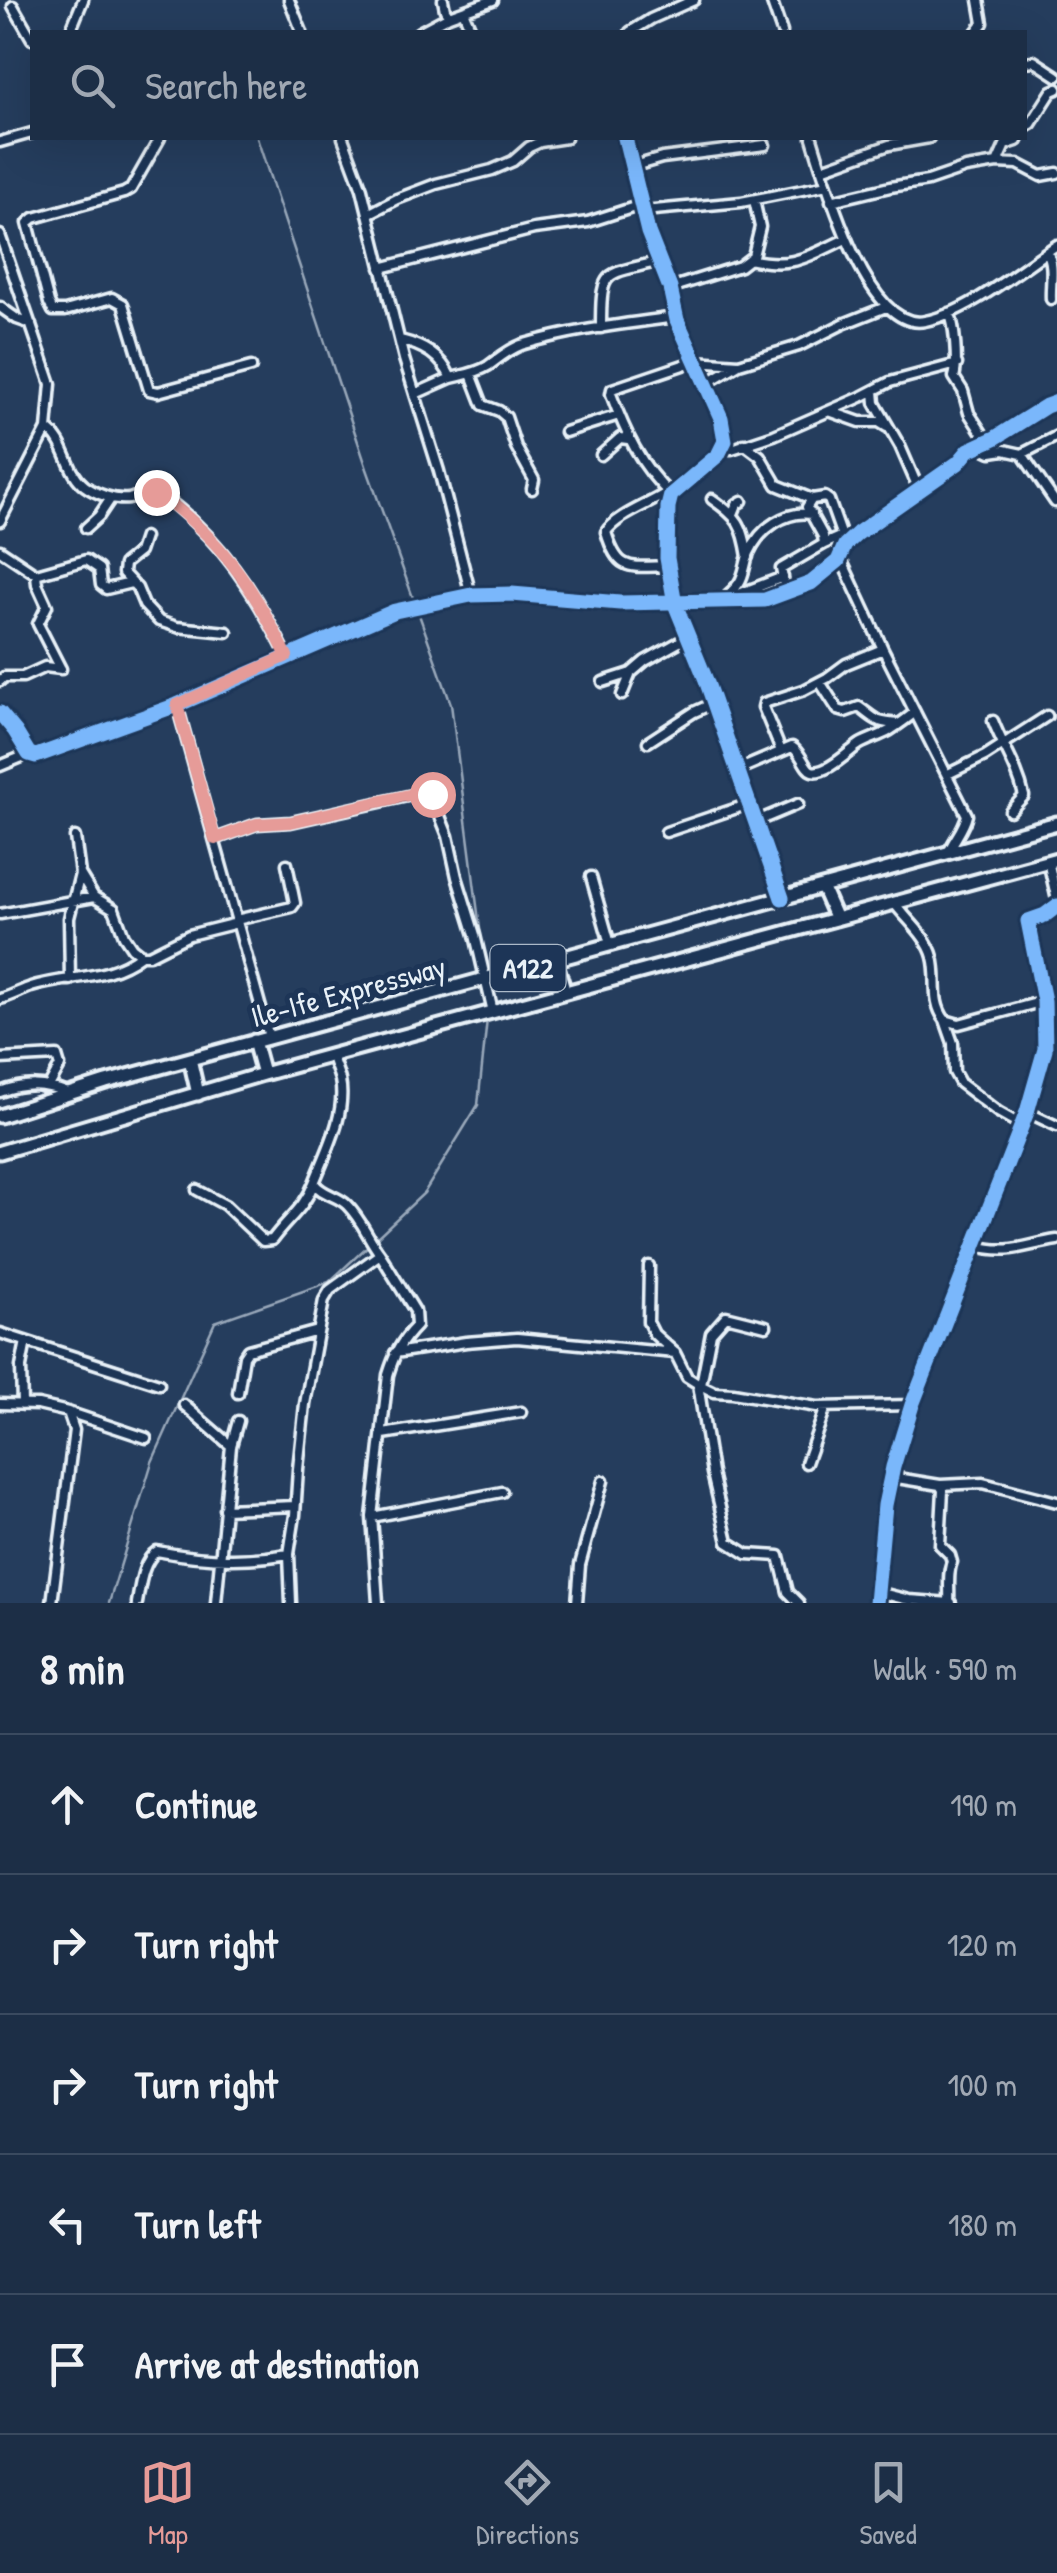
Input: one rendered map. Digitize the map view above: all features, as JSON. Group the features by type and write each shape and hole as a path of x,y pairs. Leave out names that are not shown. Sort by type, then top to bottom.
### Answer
{"highway":[{"name":"Ile-Ife Expressway","path":"0,1116 254,1041 1057,823"},
{"name":"Ile-Ife Expressway","path":"0,1152 263,1074 1052,860"},
{"path":"822,887 836,919"},
{"path":"556,960 565,992"},
{"path":"254,1041 263,1074"},
{"path":"190,1059 198,1094"}],"street":[{"path":"71,30 83,0"},
{"path":"289,0 301,30"},
{"path":"443,0 449,16"},
{"path":"424,30 493,0"},
{"path":"633,30 672,5 694,0"},
{"path":"770,0 781,30"},
{"path":"980,0 987,30"},
{"path":"12,6 30,36"},
{"path":"462,11 471,30"},
{"path":"978,30 983,23"},
{"path":"1027,62 1057,76"},
{"path":"1027,126 1057,89"},
{"path":"0,142 30,134"},
{"path":"159,140 132,188 124,194 34,218 28,223 52,311 118,299 123,304 150,390 158,392 250,368"},
{"path":"344,140 362,190 471,595"},
{"path":"368,214 436,184 492,170 528,146 553,140"},
{"path":"625,140 676,317 721,418 725,441 723,449 669,494 614,522 606,532 618,561 632,567 667,566"},
{"path":"813,140 846,239 886,306 906,322 924,322 949,313 1057,245"},
{"path":"822,169 889,145 918,140"},
{"path":"998,163 1006,145 1017,140"},
{"path":"631,167 662,158 765,145"},
{"path":"831,201 998,163 1018,164 1040,176 1057,173"},
{"path":"382,268 534,229 588,222 642,208 754,200 827,185"},
{"path":"670,288 740,266 753,256 760,226 754,200"},
{"path":"0,234 52,384 48,428 0,522"},
{"path":"748,259 794,263 846,239"},
{"path":"1047,252 1052,263 1051,299"},
{"path":"600,328 604,280 610,274 660,261"},
{"path":"0,273 12,270"},
{"path":"705,384 739,364 799,346 886,306"},
{"path":"0,307 31,324"},
{"path":"949,313 955,324 955,382 964,390 969,413 982,433 980,444"},
{"path":"415,394 471,374 516,347 553,336 676,317"},
{"path":"400,340 418,344 439,357 451,378"},
{"path":"739,364 696,361 650,378 616,385 611,394 628,439 653,478 669,494 667,566 674,604 714,703 782,898"},
{"path":"723,449 758,441 890,382 957,364"},
{"path":"471,374 483,405 506,417 516,447 534,480 532,489"},
{"path":"874,391 875,403 919,490"},
{"path":"0,766 29,754 58,750 177,705 395,611 471,595 674,604 765,600 811,583 838,562 843,548 858,533 980,444 1057,402"},
{"path":"830,411 889,428"},
{"path":"565,432 618,415"},
{"path":"48,428 86,488 124,500 156,492 218,545 267,615 287,656"},
{"path":"980,444 991,452 1022,454 1057,436"},
{"path":"600,456 620,438 628,439"},
{"path":"744,444 760,456 777,485 812,499 829,500 843,548 883,649 967,814 965,826 948,853"},
{"path":"1022,454 1055,502"},
{"path":"86,528 111,498"},
{"path":"712,499 733,514 741,527 748,557"},
{"path":"812,499 807,507 824,544"},
{"path":"652,502 668,507"},
{"path":"733,514 736,504 742,502"},
{"path":"722,600 740,582 752,546 770,526 801,512 812,514"},
{"path":"144,537 139,552 124,564 123,573 137,588 144,605 159,621 177,627 227,632"},
{"path":"786,592 781,568 824,544 843,548"},
{"path":"824,544 843,548"},
{"path":"0,550 36,574 86,560 99,569 106,589 131,583"},
{"path":"0,681 45,668 61,668 38,624 47,606 36,584 36,574"},
{"path":"732,591 739,594 783,577"},
{"path":"603,682 631,673 688,636"},
{"path":"781,751 764,702 804,690 846,664 883,649"},
{"path":"622,695 631,673"},
{"path":"820,682 838,710 845,712 858,707 870,718 899,724"},
{"path":"648,742 714,703"},
{"path":"177,705 269,1037"},
{"path":"738,770 792,746 800,752 807,768 818,770 842,760 853,748 916,712"},
{"path":"0,713 29,754"},
{"path":"948,774 1048,716"},
{"path":"993,721 1002,745 1013,758 1024,796 1010,811"},
{"path":"215,839 257,824 291,822 430,791 448,836 493,1012"},
{"path":"666,832 749,804"},
{"path":"756,822 798,804"},
{"path":"70,980 68,918 80,874 75,838"},
{"path":"876,1603 885,1505 912,1405 1027,1112 1045,1049 1044,1001 1028,921 1054,910 1057,903 1052,860"},
{"path":"80,874 94,897 114,909 132,948 141,955 149,955 188,935 292,907 287,864"},
{"path":"590,877 610,944"},
{"path":"0,914 94,897"},
{"path":"895,904 928,944 933,957 937,1006 946,1020 954,1072 960,1083 1021,1125"},
{"path":"0,999 30,988 86,979 130,964 141,955"},
{"path":"946,1020 959,1024 1044,1001"},
{"path":"0,1059 57,1056 60,1066 49,1086"},
{"path":"198,1190 225,1205 262,1241 272,1240 286,1220 300,1210 331,1142 341,1082 332,1056"},
{"path":"0,1092 34,1084 70,1094"},
{"path":"1027,1112 1057,1126"},
{"path":"314,1183 317,1189 342,1200 355,1213 415,1310 416,1326 395,1353 388,1374 372,1517 378,1603"},
{"path":"976,1246 997,1252 1057,1240"},
{"path":"292,1603 289,1554 304,1418 327,1293 380,1254"},
{"path":"648,1266 648,1322 654,1334 675,1353 686,1377 699,1385 714,1392 826,1407 912,1405"},
{"path":"766,1326 726,1316 711,1332 699,1385 712,1473 728,1542 747,1554 779,1556 788,1592 799,1603"},
{"path":"238,1393 248,1350 318,1331"},
{"path":"0,1333 160,1384"},
{"path":"395,1353 516,1338 675,1353"},
{"path":"22,1405 21,1367 26,1341"},
{"path":"0,1404 38,1405 146,1438"},
{"path":"184,1405 231,1446"},
{"path":"806,1464 826,1407"},
{"path":"52,1603 74,1430 68,1412"},
{"path":"383,1434 520,1412"},
{"path":"216,1603 231,1446 238,1421"},
{"path":"891,1477 940,1485 983,1483 1057,1502"},
{"path":"576,1603 580,1565 603,1481"},
{"path":"877,1592 909,1600 950,1602 952,1562 940,1546 940,1485"},
{"path":"372,1517 502,1492"},
{"path":"224,1509 296,1506"},
{"path":"137,1603 150,1554 156,1551 184,1557 254,1559 289,1554"}],"waterway":[{"path":"258,140 367,469 451,704 483,952"},
{"path":"375,1239 424,1193 478,1105 487,1019"},
{"path":"109,1603 152,1462 215,1322 329,1282 369,1245"}],"cycle path":[{"path":"625,140 648,232 670,288 677,320 721,418 725,441 718,455 671,495 667,558 675,604 706,680 782,898"},
{"path":"0,713 29,754 36,756 177,705 395,611 471,595 512,594 620,603 765,600 811,583 838,561 845,545 858,533 958,463 969,450 1057,402"},
{"path":"876,1603 885,1505 893,1467 912,1405 1027,1112 1045,1049 1044,1001 1028,921 1057,906"}],"route":[{"path":"156,492 218,545 267,615 287,656 177,705 215,839 257,824 291,822 426,791 432,794"}]}
